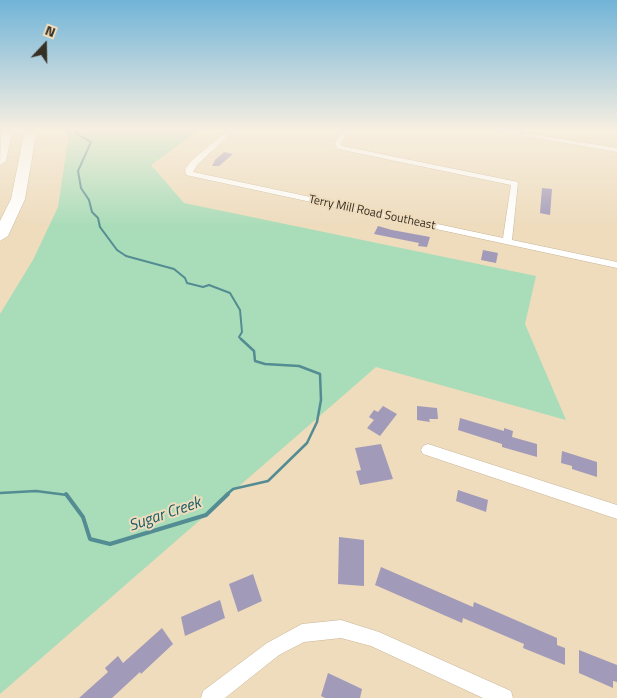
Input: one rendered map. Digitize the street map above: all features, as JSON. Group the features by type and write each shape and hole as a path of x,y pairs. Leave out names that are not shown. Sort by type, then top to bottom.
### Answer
{"highway":[{"path":"0,236 18,199 25,162"}],"street":[{"name":"Terry Mill Road Southeast","path":"195,162 189,169 189,173 617,265"},
{"path":"406,162 515,184 507,241"},
{"path":"428,450 617,512"},
{"path":"210,698 273,649 302,633 341,629 373,638 504,698"}],"green space":[{"path":"65,162 156,162 151,165 184,203 536,276 525,324 566,420 376,367 0,694 0,314 33,260 58,207"}],"building":[{"path":"214,162 224,162 219,166 212,166"},
{"path":"542,188 552,189 550,215 540,213"},
{"path":"378,226 430,237 427,247 418,246 419,243 374,234"},
{"path":"483,250 498,253 496,263 481,260"},
{"path":"383,406 397,414 380,436 367,428 374,420 369,417 374,410 378,412"},
{"path":"417,406 437,408 438,419 429,419 430,422 417,420"},
{"path":"460,418 504,431 504,428 513,431 512,437 537,444 537,457 502,447 502,444 458,430"},
{"path":"381,444 393,479 360,485 356,471 361,470 355,448"},
{"path":"562,451 597,462 597,477 572,469 572,466 561,463"},
{"path":"458,490 488,500 486,512 456,501"},
{"path":"339,537 364,540 364,586 338,584"},
{"path":"381,567 473,607 474,602 557,638 557,645 565,648 565,665 523,648 524,644 463,618 462,623 375,585"},
{"path":"253,574 262,601 238,612 229,584"},
{"path":"220,600 225,618 185,636 181,617"},
{"path":"162,628 173,644 141,674 140,672 112,698 79,698 108,672 105,668 118,656 123,663"},
{"path":"579,650 617,665 617,682 613,681 613,688 579,673"},
{"path":"328,673 362,689 360,698 325,698 321,696"}],"waterway":[{"name":"Sugar Creek","path":"82,162 78,171 81,188 89,200 92,212 98,218 100,227 117,250 126,256 174,269 185,278 187,283 203,287 209,285 230,293 240,310 242,332 239,337 241,339"},
{"name":"Sugar Creek","path":"226,495 233,489 268,481 307,443 317,422 321,400 320,374 299,366 265,364 255,361 254,351 241,339"},
{"name":"Sugar Creek","path":"0,493 36,491 67,495"},
{"name":"Sugar Creek","path":"67,495 83,517 90,539 110,544 206,515 228,494"}]}
